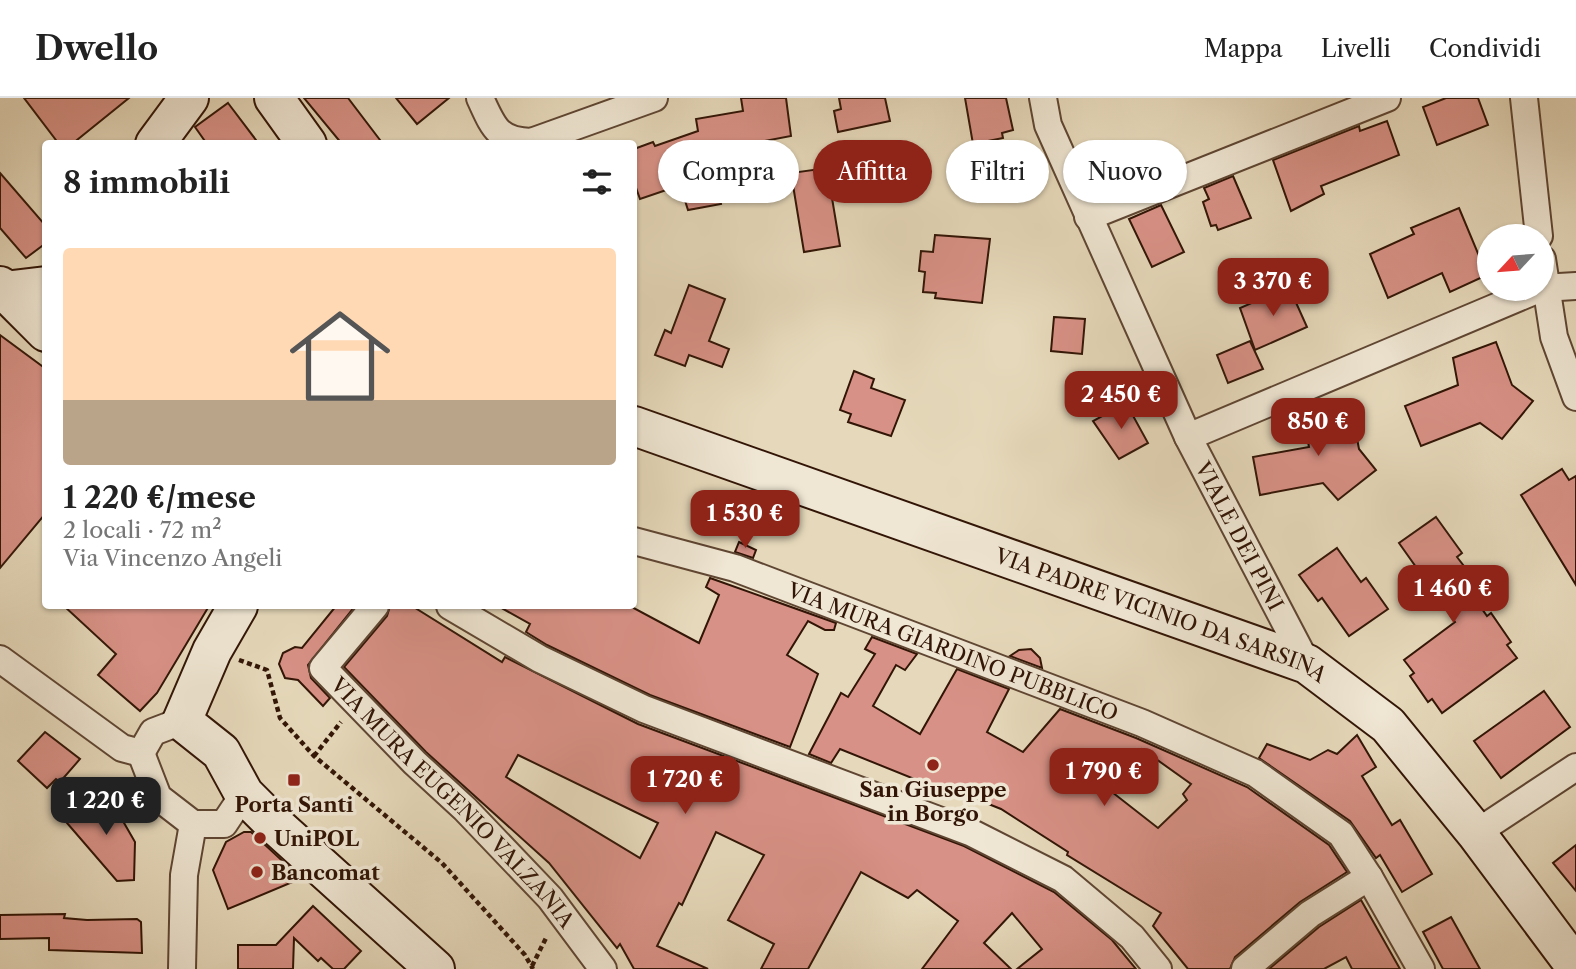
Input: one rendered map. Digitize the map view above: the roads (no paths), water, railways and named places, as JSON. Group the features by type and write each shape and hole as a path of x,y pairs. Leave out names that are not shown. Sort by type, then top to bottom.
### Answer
{"street":[{"path":"158,140 189,98"},
{"path":"274,98 304,140"},
{"path":"480,98 500,139"},
{"path":"537,140 654,98"},
{"name":"VIALE DEI PINI","path":"1043,98 1048,125 1188,437 1307,664"},
{"path":"1088,217 1387,98"},
{"path":"1524,98 1538,224"},
{"path":"1554,287 1576,286"},
{"path":"2,295 42,287"},
{"path":"2,295 42,329"},
{"path":"2,295 42,336"},
{"path":"1188,437 1511,301"},
{"path":"1545,301 1554,337 1576,397"},
{"name":"VIA PADRE VICINIO DA SARSINA","path":"637,427 1307,664 1388,724 1476,833 1576,967"},
{"name":"VIA MURA GIARDINO PUBBLICO","path":"637,542 735,568 1142,723 1255,773 1341,834 1369,877 1421,969"},
{"path":"141,753 153,732 182,721 212,651 236,609"},
{"name":"VIA MURA EUGENIO VALZANIA","path":"372,609 323,668 550,898 603,969"},
{"path":"455,609 540,659 643,709 970,832 1063,879 1132,937 1158,969"},
{"path":"0,659 122,748 141,753"},
{"path":"182,721 221,752 244,794 435,969"},
{"path":"141,753 158,797 193,824 224,824 244,794"},
{"path":"1476,833 1576,767"},
{"path":"182,969 184,875 193,824"},
{"path":"1245,969 1310,914 1369,877"}],"place":[{"name":"San Giuseppe in Borgo","path":"933,765"},
{"name":"Porta Santi","path":"294,780"},
{"name":"UniPOL","path":"260,838"},
{"name":"Bancomat","path":"257,872"}]}
